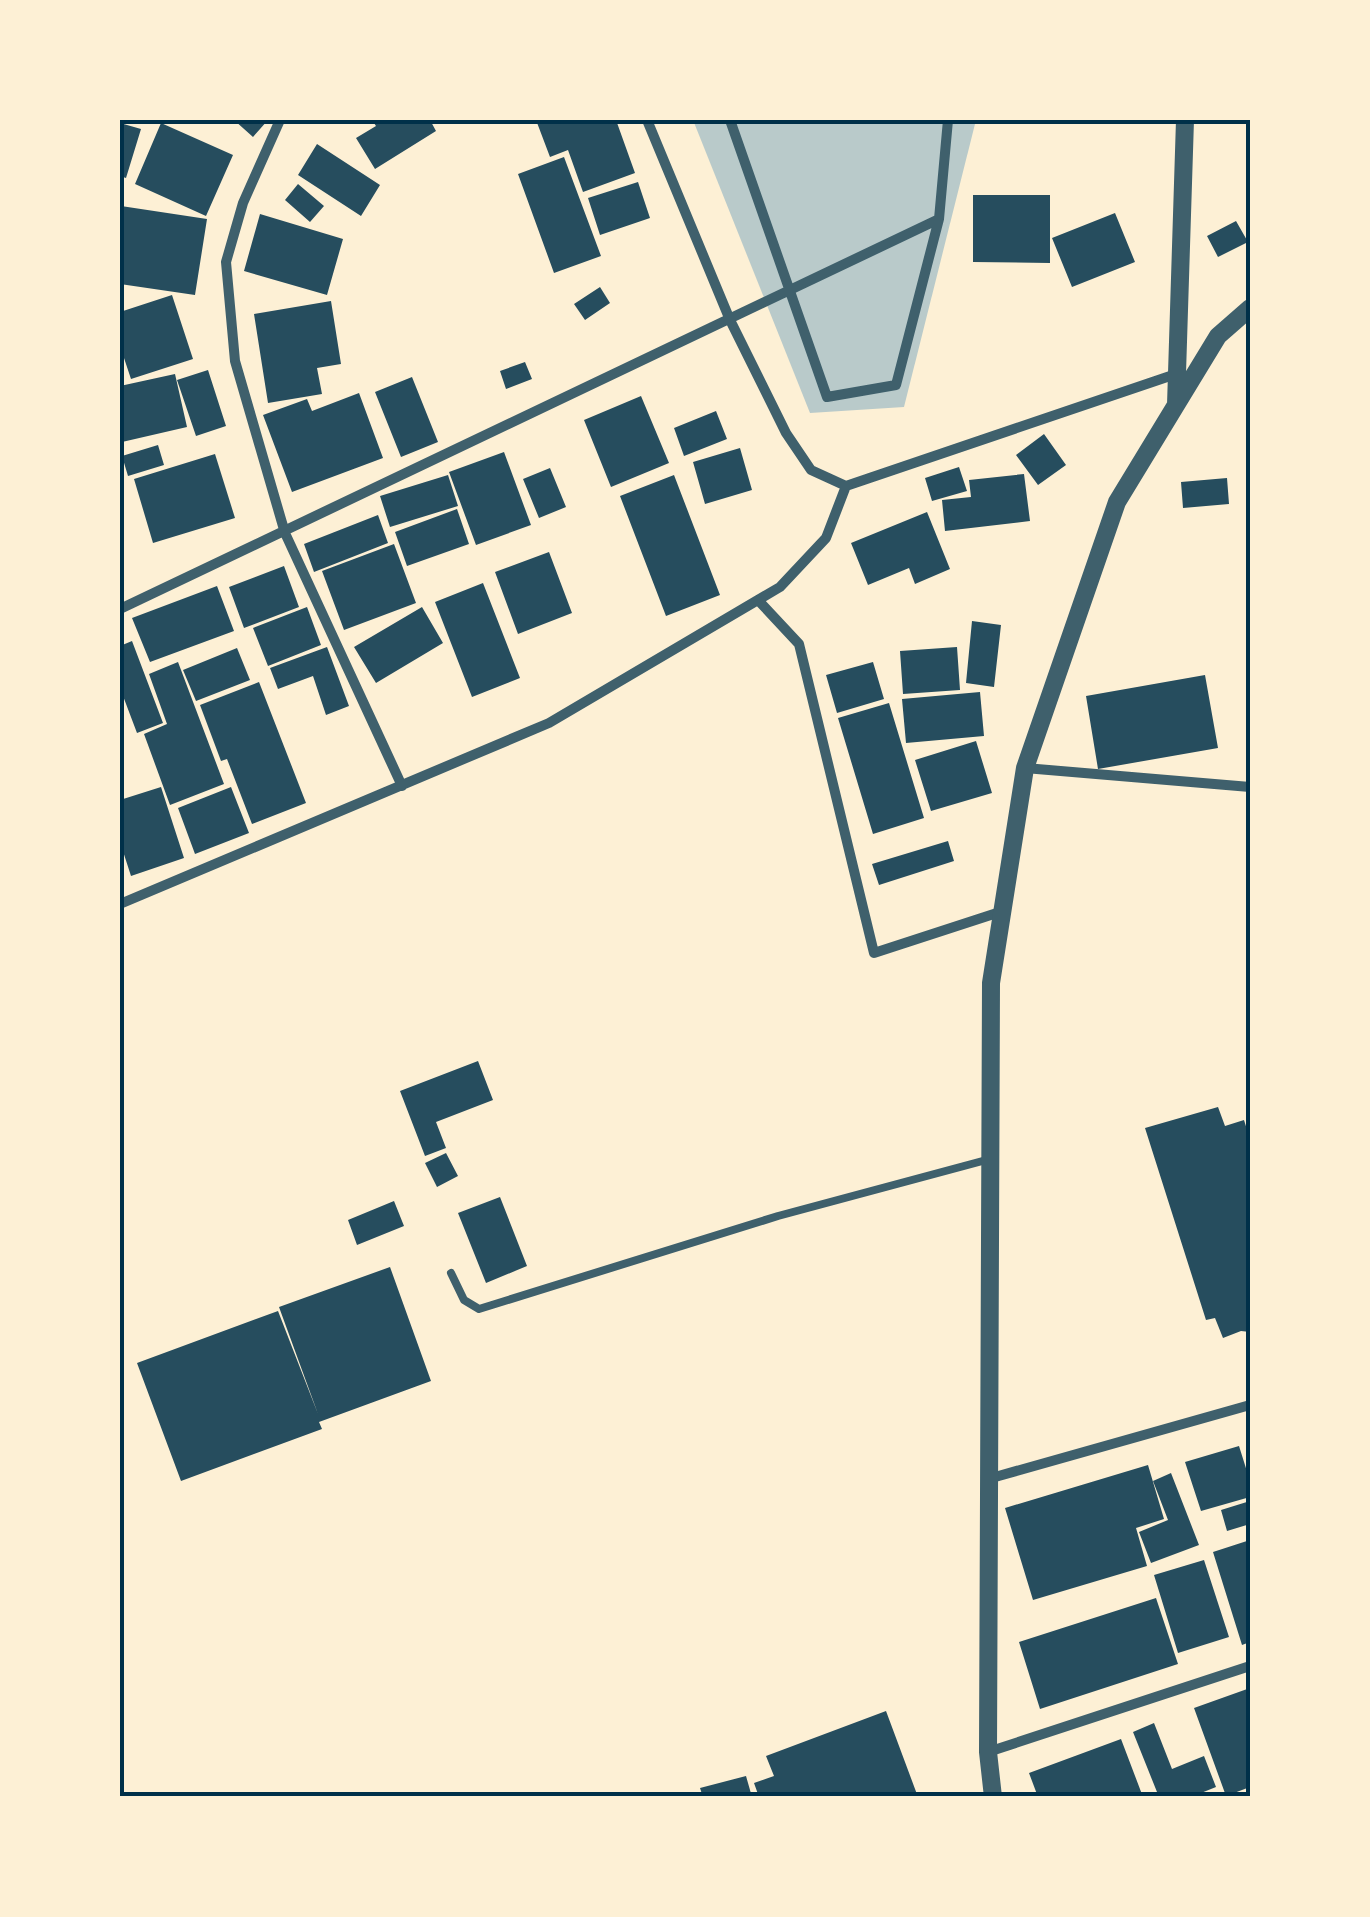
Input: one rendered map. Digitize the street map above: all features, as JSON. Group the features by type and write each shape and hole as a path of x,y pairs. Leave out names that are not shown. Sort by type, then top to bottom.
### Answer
{"street":[{"path":"280,120 243,203 226,262 235,361 285,533 402,786"},
{"path":"647,120 730,320 786,434 811,470 846,486 1176,374"},
{"path":"730,120 827,397 896,384 939,219 948,120"},
{"path":"1176,405 1184,120"},
{"path":"120,610 939,219"},
{"path":"992,1797 988,1752 987,1480 991,983 1025,768 1117,502 1218,336 1250,308"},
{"path":"120,904 549,723 780,587 826,538 846,486"},
{"path":"758,600 800,644 874,953 1002,911"},
{"path":"1025,768 1250,787"},
{"path":"987,1480 1250,1405"},
{"path":"988,1752 1250,1666"}],"lane":[{"path":"451,1273 464,1300 479,1308 778,1216 990,1159"}],"shaded area":[{"path":"693,120 976,120 904,407 810,413"}],"building":[{"path":"234,120 268,120 253,137"},
{"path":"372,120 430,120 436,131 375,169 356,138 376,126"},
{"path":"536,120 616,120 635,173 583,192 568,150 550,157"},
{"path":"120,123 141,129 126,178 120,176"},
{"path":"161,123 233,155 206,216 135,184"},
{"path":"317,144 380,185 361,216 298,175"},
{"path":"564,157 601,256 554,273 518,174"},
{"path":"638,182 650,218 600,235 588,198"},
{"path":"298,184 324,206 310,222 285,200"},
{"path":"973,195 1050,195 1050,263 973,262"},
{"path":"121,206 207,219 195,295 120,284"},
{"path":"1115,213 1135,262 1072,287 1052,238"},
{"path":"260,214 343,239 327,295 244,271"},
{"path":"1236,221 1248,242 1218,257 1207,236"},
{"path":"600,287 610,303 585,320 574,304"},
{"path":"172,295 193,359 131,379 120,346 120,312"},
{"path":"331,301 341,364 317,368 322,394 268,403 254,314"},
{"path":"525,362 532,379 506,389 500,371"},
{"path":"208,370 226,426 196,436 177,380"},
{"path":"175,374 187,427 122,442 120,386"},
{"path":"412,377 438,442 401,457 375,392"},
{"path":"359,393 383,458 292,492 263,415 307,399 312,411"},
{"path":"641,396 669,463 611,487 584,420"},
{"path":"716,411 727,439 684,456 674,428"},
{"path":"1044,434 1066,465 1038,485 1016,455"},
{"path":"158,445 164,465 128,476 122,456"},
{"path":"740,448 752,490 705,504 693,462"},
{"path":"504,452 531,525 476,545 449,472"},
{"path":"215,454 235,518 153,543 134,479"},
{"path":"959,467 967,491 932,501 925,478"},
{"path":"550,468 566,507 539,518 523,479"},
{"path":"1024,474 1030,521 945,531 942,500 971,497 969,480"},
{"path":"448,475 458,506 390,527 380,496"},
{"path":"674,475 720,595 666,616 620,496"},
{"path":"1227,478 1229,504 1183,508 1181,482"},
{"path":"457,509 469,544 407,566 395,532"},
{"path":"927,512 950,569 915,584 909,568 868,585 851,543"},
{"path":"378,515 388,543 314,572 304,544"},
{"path":"394,544 416,603 344,630 322,571"},
{"path":"549,552 572,613 518,634 495,572"},
{"path":"284,566 299,607 244,628 229,587"},
{"path":"483,583 520,678 472,697 435,602"},
{"path":"217,586 234,631 150,662 132,618"},
{"path":"307,607 321,645 268,666 253,628"},
{"path":"422,607 443,643 376,683 354,647"},
{"path":"972,621 1001,625 994,687 966,683"},
{"path":"132,641 163,723 137,733 120,688 120,646"},
{"path":"327,647 349,706 326,715 313,676 278,689 270,668"},
{"path":"957,647 960,690 903,694 900,651"},
{"path":"237,648 250,680 196,701 183,670"},
{"path":"178,662 224,784 170,805 144,734 167,724 149,674"},
{"path":"873,662 884,699 837,713 826,675"},
{"path":"1205,675 1218,748 1098,769 1086,696"},
{"path":"259,682 306,803 252,824 227,759 221,761 200,705"},
{"path":"980,692 984,736 906,743 902,699"},
{"path":"889,703 924,818 873,834 838,718"},
{"path":"976,741 992,793 931,811 915,760"},
{"path":"161,787 184,858 131,876 120,842 120,800"},
{"path":"231,787 249,833 195,854 178,808"},
{"path":"948,841 954,861 879,885 872,864"},
{"path":"478,1061 493,1100 436,1122 446,1148 425,1156 400,1091"},
{"path":"1218,1107 1225,1126 1244,1120 1250,1139 1250,1332 1223,1338 1215,1318 1206,1320 1145,1128"},
{"path":"446,1153 458,1176 437,1187 425,1163"},
{"path":"500,1197 527,1266 486,1283 458,1213"},
{"path":"394,1201 404,1226 357,1245 348,1220"},
{"path":"390,1267 431,1381 319,1422 322,1429 181,1481 137,1363 278,1311 318,1414 279,1307"},
{"path":"1239,1446 1250,1481 1250,1497 1201,1511 1185,1462"},
{"path":"1148,1465 1164,1519 1136,1528 1147,1566 1033,1600 1005,1508"},
{"path":"1171,1473 1199,1545 1151,1563 1139,1532 1168,1520 1153,1481"},
{"path":"1250,1501 1250,1524 1227,1531 1221,1510"},
{"path":"1250,1540 1250,1642 1242,1645 1213,1552"},
{"path":"1204,1560 1229,1637 1178,1653 1154,1575"},
{"path":"1156,1598 1178,1664 1040,1709 1019,1642"},
{"path":"1250,1688 1250,1787 1226,1796 1194,1708"},
{"path":"886,1711 918,1797 780,1797 779,1792 759,1797 754,1783 774,1776 766,1756"},
{"path":"1154,1723 1172,1769 1204,1756 1216,1787 1191,1797 1159,1797 1133,1732"},
{"path":"1121,1739 1143,1797 1038,1797 1029,1773"},
{"path":"746,1776 752,1797 703,1797 700,1788"}]}
